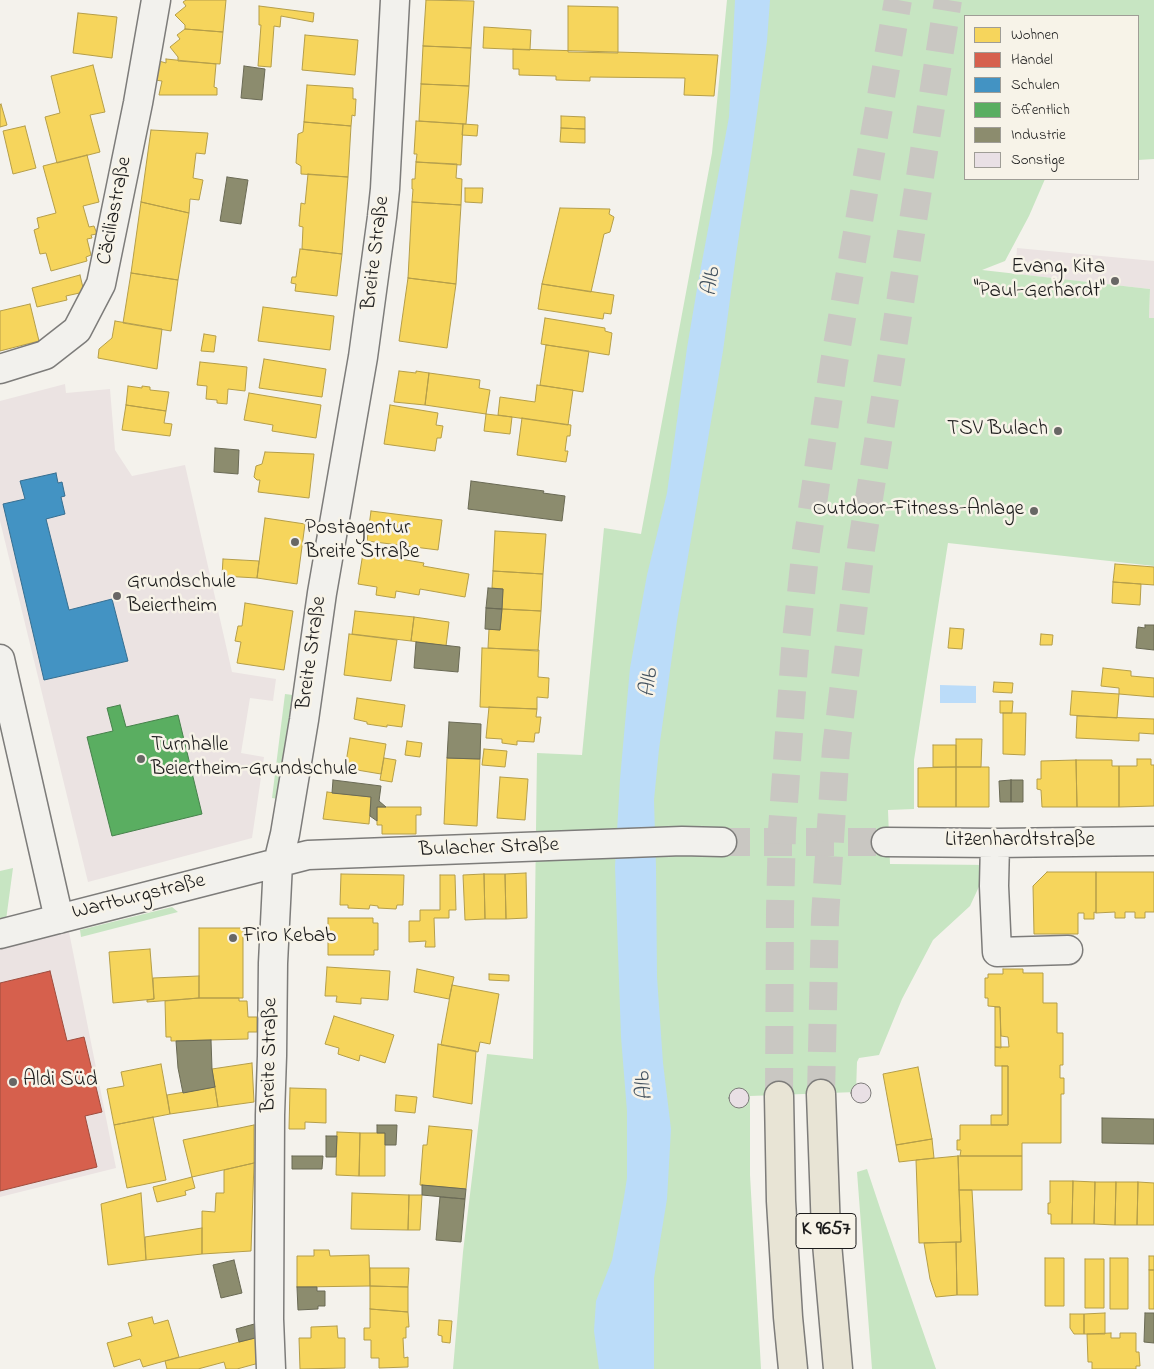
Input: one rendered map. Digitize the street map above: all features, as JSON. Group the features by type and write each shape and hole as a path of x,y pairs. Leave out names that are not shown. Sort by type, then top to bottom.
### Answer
{"highway":[{"name":"K 9657","path":"821,1094 826,1232 838,1369"},
{"name":"K 9657","path":"779,1096 781,1201 793,1369"}],"street":[{"name":"Cäciliastraße","path":"0,369 45,355 77,330 102,284 156,0"},
{"name":"Breite Straße","path":"271,1369 269,1319 270,1133 278,862 285,834 304,720 322,593 363,357 380,236 385,188 395,0"},
{"path":"0,659 59,919"},
{"name":"Bulacher Straße","path":"278,862 308,855 596,846 682,841 712,842"},
{"name":"Litzenhardtstraße","path":"886,842 1154,841"},
{"path":"995,843 994,886 997,952 1068,950"},
{"name":"Wartburgstraße","path":"0,934 278,862"}],"shaded area":[{"name":"Evang. Kita \"Paul-Gerhardt\"","path":"1017,248 1154,261 1154,318 1149,318 1150,289 1015,274"},
{"name":"Grundschule Beiertheim","path":"65,384 66,393 110,389 115,450 132,476 185,465 232,672 276,679 273,701 250,698 241,753 264,757 252,838 88,882 0,521 0,401"},
{"path":"69,932 116,1168 0,1197 0,949"}],"green space":[{"path":"727,0 1154,0 1154,159 1139,160 1139,15 964,15 964,180 1045,180 1029,216 1005,261 982,270 1150,289 1149,318 1154,318 1154,566 948,543 914,760 914,809 888,810 890,864 989,865 970,906 933,940 902,999 879,1055 859,1058 857,1062 856,1092 750,1096 750,1175 761,1369 453,1369 463,1252 487,1054 533,1059 537,753 582,755 604,528 641,534 712,153"},
{"path":"285,694 293,695 278,799 272,798"},
{"path":"13,868 6,920 0,921 0,871"},
{"path":"172,907 178,912 81,937 80,930"},
{"path":"867,1169 936,1369 872,1369 857,1172"}],"water":[{"name":"Alb","path":"735,0 770,0 767,41 723,351 677,621 659,749 654,800 657,977 663,1063 671,1129 667,1199 654,1278 654,1369 599,1369 594,1331 596,1301 612,1260 627,1178 627,1111 621,1037 615,867 620,779 630,668 647,575 667,493 687,348 729,117"},
{"path":"940,685 976,686 976,703 940,703"}],"building: Wohnen":[{"path":"186,0 226,0 223,32 185,29 185,25 175,15 186,6 183,2"},
{"path":"426,0 474,1 471,48 423,46"},
{"path":"259,6 314,13 313,22 281,16 280,27 274,26 271,67 258,66 261,25 259,25"},
{"path":"568,6 618,7 618,53 568,52"},
{"path":"78,13 117,17 112,58 73,53"},
{"path":"484,27 531,30 530,50 483,48"},
{"path":"185,29 223,32 220,64 178,61 178,57 170,47 180,39 177,35"},
{"path":"305,35 358,40 355,75 302,70"},
{"path":"423,46 471,48 469,86 421,84"},
{"path":"513,49 718,55 714,96 684,95 685,78 590,77 590,81 556,80 556,76 519,75 519,69 513,69"},
{"path":"166,59 216,64 214,87 217,88 217,95 159,95 162,81 155,80 159,61 166,63"},
{"path":"93,65 105,112 90,115 100,152 57,163 45,117 60,113 51,76"},
{"path":"421,84 469,86 466,124 419,121"},
{"path":"307,85 353,88 353,99 356,99 355,116 352,115 351,126 304,122"},
{"path":"0,105 7,125 0,127"},
{"path":"561,116 585,117 585,129 561,128"},
{"path":"416,121 463,124 461,165 416,162 417,154 414,154"},
{"path":"304,122 351,126 348,177 301,174 301,166 296,163 298,134 303,132"},
{"path":"463,124 478,125 477,136 462,135"},
{"path":"25,126 36,168 13,174 3,131"},
{"path":"561,128 585,129 585,143 560,142"},
{"path":"151,130 208,133 205,154 196,153 193,178 203,180 199,200 190,199 189,213 141,202"},
{"path":"87,155 99,202 83,206 89,227 94,226 97,234 91,235 92,238 87,239 91,255 86,257 87,261 51,271 46,253 40,254 34,230 39,228 37,218 56,213 43,166"},
{"path":"416,162 457,164 456,178 462,179 461,205 412,202 412,179 415,179"},
{"path":"308,174 348,177 342,254 302,249 303,227 299,226 301,203 305,204"},
{"path":"465,188 483,188 482,203 465,202"},
{"path":"141,202 189,213 178,280 131,273"},
{"path":"412,202 461,205 456,284 408,278"},
{"path":"560,208 610,209 609,214 614,217 610,232 604,234 591,292 542,284"},
{"path":"300,249 342,254 337,296 295,291 296,284 291,283 292,277 296,277"},
{"path":"131,273 178,280 171,331 123,323"},
{"path":"80,275 84,292 66,296 67,300 37,307 32,288"},
{"path":"408,278 456,284 447,348 399,341"},
{"path":"542,284 614,295 611,314 604,313 603,319 538,309"},
{"path":"30,304 39,341 0,351 0,311"},
{"path":"263,307 334,316 330,350 258,341"},
{"path":"545,318 605,328 605,331 612,333 609,355 541,344"},
{"path":"115,321 162,329 157,369 98,358 99,349 112,338"},
{"path":"204,334 216,336 214,352 201,351"},
{"path":"546,345 589,351 583,392 540,385"},
{"path":"264,359 326,369 322,397 259,388"},
{"path":"200,362 247,367 245,391 228,389 227,404 217,403 217,400 206,399 207,386 197,385"},
{"path":"399,371 429,373 425,405 394,402"},
{"path":"429,373 480,380 479,388 490,390 486,414 425,405"},
{"path":"537,385 573,390 568,425 498,415 500,397 535,402"},
{"path":"128,386 150,387 150,390 169,392 166,411 126,405"},
{"path":"249,393 321,405 316,438 272,431 273,425 244,420"},
{"path":"126,405 166,411 164,423 172,424 170,436 122,430"},
{"path":"390,405 438,413 436,425 443,426 441,438 437,438 435,451 384,444"},
{"path":"486,414 512,417 510,434 484,431"},
{"path":"522,418 571,425 570,436 567,436 565,451 568,451 566,462 517,455"},
{"path":"265,452 314,454 309,498 258,492 260,480 254,477 256,466 262,464"},
{"path":"371,511 442,520 438,550 367,541"},
{"path":"265,518 305,524 297,584 257,578"},
{"path":"495,531 546,534 543,574 493,571"},
{"path":"363,553 424,563 423,566 469,574 465,597 420,589 419,595 396,591 395,598 376,595 377,587 358,584"},
{"path":"223,559 259,561 257,578 222,576"},
{"path":"1115,564 1154,567 1154,585 1113,582"},
{"path":"493,571 543,574 541,611 502,609 503,589 492,588"},
{"path":"1113,582 1141,584 1140,605 1112,603"},
{"path":"245,603 293,611 284,670 237,663 241,642 235,641 238,626 242,626"},
{"path":"502,609 541,611 538,651 488,648 489,629 500,630"},
{"path":"355,611 414,617 411,641 352,634"},
{"path":"414,617 449,622 446,646 411,641"},
{"path":"950,628 964,629 962,649 948,648"},
{"path":"349,634 397,640 391,681 344,675"},
{"path":"1041,634 1053,635 1052,645 1040,645"},
{"path":"482,648 539,650 538,677 549,678 548,698 537,697 537,709 480,707"},
{"path":"1103,668 1131,671 1131,676 1154,678 1154,697 1119,694 1119,688 1101,686"},
{"path":"994,682 1013,683 1012,693 993,692"},
{"path":"1072,691 1119,694 1117,718 1070,715"},
{"path":"357,698 405,705 402,727 367,724 367,722 354,719"},
{"path":"1000,701 1013,701 1012,713 1000,713"},
{"path":"489,707 537,709 536,717 541,717 539,733 535,733 534,742 517,741 517,745 502,743 502,739 486,738"},
{"path":"1003,713 1026,713 1025,755 1003,754"},
{"path":"1077,716 1154,719 1154,734 1139,733 1139,741 1076,738"},
{"path":"350,738 386,744 381,774 345,768"},
{"path":"956,739 982,739 981,767 956,767"},
{"path":"407,741 422,743 420,757 405,755"},
{"path":"933,745 956,745 956,767 933,767"},
{"path":"484,749 507,751 505,767 482,765"},
{"path":"384,758 396,760 392,782 380,780"},
{"path":"447,758 480,759 477,826 444,824"},
{"path":"1137,759 1151,759 1151,765 1154,765 1154,806 1119,807 1119,766 1137,766"},
{"path":"1076,760 1112,760 1112,766 1119,766 1119,807 1077,807"},
{"path":"1076,760 1077,807 1042,807 1041,790 1037,789 1037,779 1041,779 1041,761"},
{"path":"956,767 956,807 918,807 918,768"},
{"path":"956,767 989,767 989,807 956,807"},
{"path":"500,777 528,779 525,820 497,818"},
{"path":"327,792 371,797 369,824 323,819"},
{"path":"377,807 421,807 421,815 416,815 416,834 382,834 382,825 377,825"},
{"path":"1047,872 1096,872 1096,913 1094,912 1094,919 1084,919 1084,913 1078,913 1078,934 1034,934 1033,886"},
{"path":"1096,872 1154,872 1154,912 1145,912 1145,918 1135,918 1135,912 1125,912 1125,918 1115,918 1115,912 1096,913"},
{"path":"526,873 527,918 506,919 505,874"},
{"path":"341,874 404,875 403,905 397,905 396,909 378,908 378,906 370,905 369,909 348,908 348,905 340,905"},
{"path":"484,874 485,919 465,920 463,875"},
{"path":"484,874 505,874 506,919 485,919"},
{"path":"440,875 455,875 456,910 449,910 449,918 434,918 435,947 425,947 426,941 409,942 409,921 420,921 420,910 440,910"},
{"path":"328,918 373,918 373,923 378,923 378,950 374,950 374,955 328,955"},
{"path":"199,928 243,928 243,998 199,998"},
{"path":"150,949 154,999 113,1003 109,952"},
{"path":"327,967 390,971 388,1000 361,998 361,1004 336,1002 337,996 325,996"},
{"path":"417,969 454,977 449,999 414,992"},
{"path":"1003,969 1023,969 1023,973 1043,973 1043,1003 1057,1003 1057,1033 1063,1033 1063,1065 1060,1065 1060,1078 1064,1078 1064,1094 1061,1094 1061,1143 1022,1143 1022,1156 960,1156 961,1150 957,1150 957,1140 960,1140 960,1125 1008,1125 1008,1066 995,1066 995,1047 1009,1047 1008,1037 1001,1036 1000,1007 988,1006 988,998 985,998 985,978 988,978 988,974 1003,974"},
{"path":"489,974 509,975 509,981 489,980"},
{"path":"199,976 199,998 147,1002 147,1000 154,999 153,978"},
{"path":"452,985 499,994 490,1044 480,1042 478,1052 441,1045"},
{"path":"199,998 239,998 239,1001 247,1001 248,1017 257,1017 257,1032 248,1032 248,1039 171,1041 171,1037 166,1037 165,1001"},
{"path":"995,1007 1000,1007 1001,1048 995,1047"},
{"path":"334,1016 394,1035 385,1063 360,1055 359,1061 338,1054 339,1048 325,1044"},
{"path":"438,1044 476,1051 472,1104 433,1097"},
{"path":"252,1063 254,1102 218,1107 212,1069"},
{"path":"161,1064 170,1114 114,1125 107,1089 124,1086 121,1072"},
{"path":"1002,1066 1008,1066 1008,1125 991,1125 991,1115 1002,1115"},
{"path":"918,1067 932,1139 896,1145 883,1074"},
{"path":"215,1087 218,1107 170,1114 167,1095"},
{"path":"290,1088 326,1089 326,1123 305,1122 305,1129 289,1129"},
{"path":"396,1095 417,1097 415,1113 395,1111"},
{"path":"153,1117 166,1180 127,1188 114,1125"},
{"path":"254,1125 254,1163 192,1177 183,1140"},
{"path":"429,1126 472,1130 466,1189 420,1185 423,1145 427,1145"},
{"path":"337,1132 360,1133 359,1176 336,1175"},
{"path":"360,1133 385,1133 385,1176 359,1176"},
{"path":"932,1139 934,1158 899,1162 896,1145"},
{"path":"958,1156 961,1242 919,1243 916,1160"},
{"path":"958,1156 1022,1156 1022,1190 959,1190"},
{"path":"254,1163 251,1251 202,1254 202,1211 215,1212 216,1193 224,1193 224,1170"},
{"path":"192,1177 195,1188 185,1191 186,1195 157,1202 153,1187"},
{"path":"1050,1181 1073,1181 1072,1224 1051,1224 1051,1214 1048,1214"},
{"path":"1073,1181 1095,1182 1094,1224 1072,1224"},
{"path":"1095,1182 1116,1182 1115,1225 1094,1224"},
{"path":"1116,1182 1138,1182 1137,1225 1115,1225"},
{"path":"1138,1182 1154,1183 1154,1225 1137,1225"},
{"path":"959,1190 972,1190 978,1295 957,1295 956,1242 961,1242"},
{"path":"141,1193 146,1260 108,1265 101,1204"},
{"path":"352,1193 409,1195 408,1230 351,1229"},
{"path":"409,1195 422,1195 420,1230 408,1230"},
{"path":"202,1228 202,1254 146,1260 145,1237"},
{"path":"956,1242 957,1295 936,1297 930,1279 924,1243"},
{"path":"314,1250 329,1250 330,1256 369,1255 370,1286 297,1287 297,1256 314,1256"},
{"path":"1149,1256 1154,1256 1154,1270 1149,1270"},
{"path":"1045,1258 1064,1258 1064,1306 1045,1306"},
{"path":"1110,1258 1128,1258 1128,1309 1110,1309"},
{"path":"1085,1259 1104,1259 1104,1308 1085,1308"},
{"path":"370,1268 409,1268 408,1287 370,1286"},
{"path":"1149,1270 1154,1270 1154,1309 1149,1309"},
{"path":"370,1286 408,1287 408,1312 370,1309"},
{"path":"370,1309 408,1312 409,1327 406,1327 406,1338 403,1338 404,1358 408,1357 408,1367 379,1368 379,1358 371,1358 371,1340 364,1340 364,1328 370,1328"},
{"path":"1105,1313 1105,1334 1084,1334 1084,1314"},
{"path":"1070,1314 1084,1314 1084,1334 1074,1334 1070,1328"},
{"path":"152,1317 154,1324 168,1320 179,1357 143,1367 140,1359 114,1367 107,1343 132,1336 128,1323"},
{"path":"439,1320 452,1321 450,1343 442,1342 442,1336 438,1335"},
{"path":"337,1326 338,1338 345,1338 345,1368 300,1369 299,1338 311,1338 311,1327"},
{"path":"1111,1333 1111,1338 1120,1338 1120,1333 1136,1333 1136,1352 1139,1352 1140,1366 1136,1366 1136,1369 1092,1369 1092,1362 1088,1362 1087,1334"},
{"path":"259,1337 259,1363 237,1369 226,1369 224,1362 198,1369 167,1369 165,1361"}],"building: Handel":[{"path":"50,971 67,1041 84,1037 102,1112 85,1116 97,1167 0,1191 0,983"}],"building: Schulen":[{"path":"56,473 58,483 62,482 65,496 61,497 65,514 46,519 69,610 112,599 128,661 44,680 3,504 25,499 20,481"}],"building: Öffentlich":[{"name":"Turnhalle Beiertheim-Grundschule","path":"120,705 126,727 178,715 202,814 112,836 87,737 113,731 107,708"}],"building: Industrie":[{"path":"244,66 265,69 262,100 241,98"},
{"path":"227,177 248,180 241,224 220,221"},
{"path":"215,448 239,450 238,474 214,472"},
{"path":"471,481 544,491 543,493 565,496 562,521 468,509"},
{"path":"488,588 503,589 502,609 486,608"},
{"path":"486,608 502,609 500,630 485,629"},
{"path":"1145,625 1154,625 1154,650 1136,648 1138,627 1145,628"},
{"path":"416,642 460,647 458,672 414,668"},
{"path":"449,722 481,724 480,759 447,758"},
{"path":"333,780 381,786 379,801 386,807 377,807 377,821 370,816 371,797 332,793"},
{"path":"1011,780 1011,802 1000,802 999,781"},
{"path":"1011,780 1023,780 1023,802 1011,802"},
{"path":"211,1040 215,1087 183,1093 178,1068 176,1041"},
{"path":"1102,1118 1154,1119 1154,1144 1102,1143"},
{"path":"377,1125 397,1125 396,1145 385,1145 385,1133 377,1133"},
{"path":"326,1136 337,1136 336,1157 326,1157"},
{"path":"292,1156 323,1156 322,1169 292,1169"},
{"path":"422,1185 466,1189 465,1199 422,1195"},
{"path":"440,1197 465,1199 461,1242 436,1240"},
{"path":"234,1260 242,1293 221,1298 213,1265"},
{"path":"297,1287 317,1287 317,1291 325,1291 325,1306 318,1306 318,1309 298,1310"},
{"path":"1145,1313 1154,1313 1154,1343 1144,1342"},
{"path":"258,1323 259,1337 239,1342 236,1329"}],"building: Sonstige":[{"path":"861,1083 868,1086 871,1093 868,1100 861,1103 854,1100 851,1093 854,1086"},
{"path":"735,1088 743,1088 749,1094 749,1102 743,1108 735,1108 729,1102 729,1094"}],"tunnel":[{"path":"779,1096 782,830 795,650 805,556 834,363 898,0"},
{"path":"821,1094 825,917 836,748 861,549 948,0"},
{"path":"722,842 886,842"}],"place":[{"name":"Evang. Kita \"Paul-Gerhardt\"","path":"1115,281"},
{"name":"TSV Bulach","path":"1058,431"},
{"name":"Outdoor-Fitness-Anlage","path":"1034,511"},
{"name":"Postagentur Breite Straße","path":"295,542"},
{"name":"Grundschule Beiertheim","path":"117,596"},
{"name":"Turnhalle Beiertheim-Grundschule","path":"141,759"},
{"name":"Firo Kebab","path":"233,938"},
{"name":"Aldi Süd","path":"13,1082"}]}
